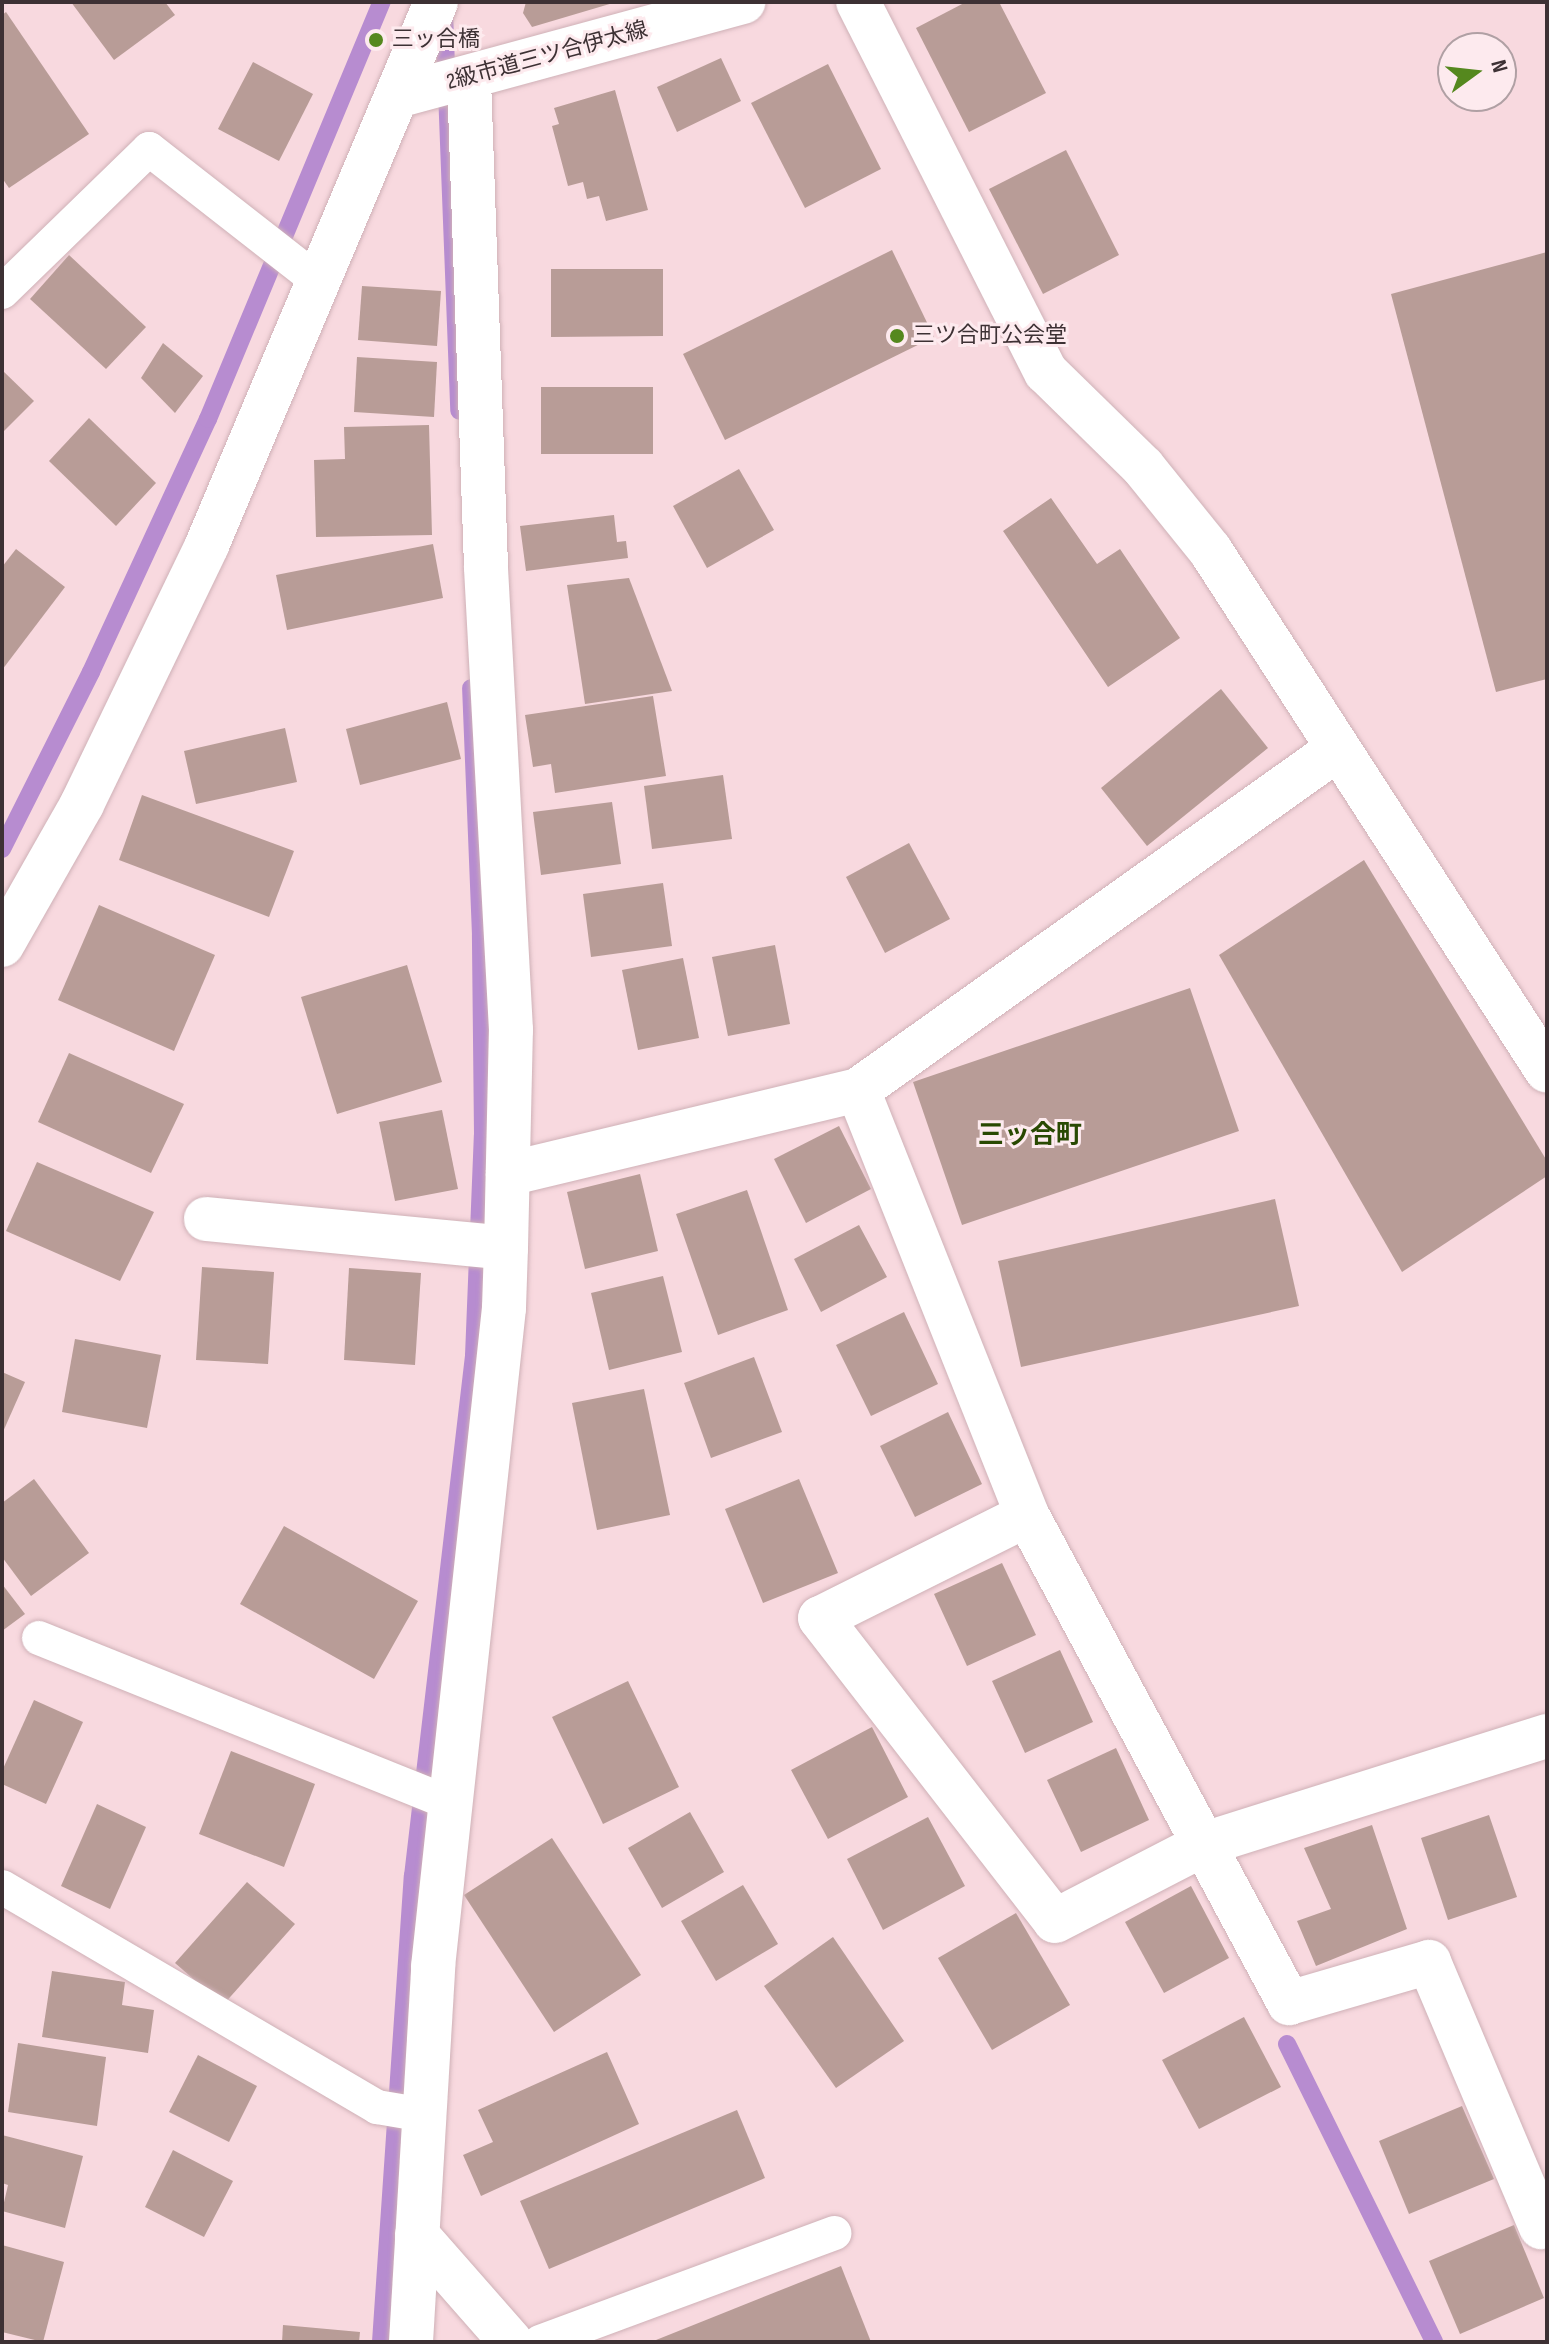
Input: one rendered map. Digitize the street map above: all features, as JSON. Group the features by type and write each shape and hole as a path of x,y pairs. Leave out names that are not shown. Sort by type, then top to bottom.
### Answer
{"street":[{"path":"2,945 82,804 207,545 436,2"},
{"name":"2級市道三ツ合伊太線","path":"397,96 743,2"},
{"path":"858,2 1046,372 1143,467 1210,550 1336,750 1547,1071"},
{"path":"411,2342 433,1967 504,1308 508,1174 511,1030 486,566 469,78"},
{"path":"508,1174 858,1090 1336,750"},
{"path":"858,1090 1027,1515 1289,2003 1429,1962 1541,2227"},
{"path":"206,1219 506,1248"},
{"path":"1027,1515 820,1618 1055,1921 1204,1844 1547,1736"},
{"path":"417,2235 511,2342"}],"lane":[{"path":"2,292 149,149 319,282"},
{"path":"39,1638 450,1803"},
{"path":"2,1887 377,2107 424,2115"},
{"path":"540,2342 834,2233"}],"building":[{"path":"71,2 165,2 175,15 114,60"},
{"path":"526,2 613,3 532,27 523,13"},
{"path":"966,2 999,2 1046,93 969,132 916,28"},
{"path":"6,12 89,134 9,188 2,178 2,15"},
{"path":"721,58 741,101 677,132 657,87"},
{"path":"253,62 313,94 279,161 218,129"},
{"path":"828,64 881,169 805,208 751,103"},
{"path":"615,90 648,210 606,221 599,196 587,199 583,182 568,186 552,126 559,124 554,108"},
{"path":"1066,150 1119,255 1043,294 989,189"},
{"name":"三ツ合町公会堂","path":"892,250 934,337 725,440 683,354"},
{"path":"1547,252 1547,679 1496,692 1391,294"},
{"path":"69,255 146,327 106,369 30,299"},
{"path":"551,269 663,269 663,336 551,337"},
{"path":"362,286 441,291 437,346 358,340"},
{"path":"163,343 203,376 175,413 141,378"},
{"path":"357,357 437,362 434,417 354,412"},
{"path":"2,370 34,401 2,433"},
{"path":"541,387 653,387 653,454 541,454"},
{"path":"89,418 156,483 116,526 49,461"},
{"path":"429,425 432,535 316,537 314,460 345,459 344,427"},
{"path":"739,469 774,530 707,568 673,506"},
{"path":"1051,498 1097,564 1120,549 1180,638 1108,687 1003,531"},
{"path":"614,515 617,542 626,541 628,558 526,571 520,526"},
{"path":"433,544 443,598 287,630 276,575"},
{"path":"16,549 65,587 2,670 2,567"},
{"path":"629,578 672,691 585,704 567,585"},
{"path":"1221,689 1268,748 1147,846 1101,788"},
{"path":"653,696 666,776 555,793 551,764 533,767 525,715"},
{"path":"447,702 461,759 360,785 346,729"},
{"path":"285,728 297,782 196,804 184,751"},
{"path":"723,775 732,839 652,849 644,786"},
{"path":"142,795 294,851 269,917 119,860"},
{"path":"612,802 621,864 541,875 533,812"},
{"path":"909,843 950,919 885,953 846,877"},
{"path":"1364,860 1547,1161 1547,1176 1402,1272 1219,955"},
{"path":"663,883 672,946 591,957 583,894"},
{"path":"99,905 215,955 174,1051 58,1000"},
{"path":"775,945 790,1024 728,1036 712,957"},
{"path":"683,958 699,1038 638,1050 622,970"},
{"path":"407,965 442,1082 337,1114 301,997"},
{"path":"1190,988 1239,1131 962,1225 913,1082"},
{"path":"69,1053 184,1104 151,1173 38,1122"},
{"path":"442,1110 458,1189 395,1201 379,1122"},
{"path":"839,1126 871,1189 806,1223 774,1159"},
{"path":"37,1162 154,1212 120,1281 6,1231"},
{"path":"640,1174 658,1251 585,1269 567,1192"},
{"path":"747,1190 788,1310 718,1335 676,1214"},
{"path":"1275,1199 1299,1306 1021,1367 998,1261"},
{"path":"859,1225 887,1277 821,1312 794,1259"},
{"path":"202,1267 274,1272 268,1364 196,1360"},
{"path":"349,1268 421,1273 415,1365 344,1360"},
{"path":"663,1276 682,1352 609,1370 591,1293"},
{"path":"904,1312 938,1384 871,1416 836,1345"},
{"path":"75,1339 161,1355 147,1428 62,1412"},
{"path":"754,1357 782,1432 711,1458 684,1383"},
{"path":"2,1372 25,1382 2,1434"},
{"path":"644,1389 670,1515 597,1530 572,1403"},
{"path":"948,1412 982,1484 915,1517 880,1446"},
{"path":"34,1479 89,1553 31,1596 2,1557 2,1503"},
{"path":"799,1479 838,1573 763,1603 725,1509"},
{"path":"284,1526 418,1601 374,1679 240,1604"},
{"path":"1002,1563 1036,1635 967,1666 934,1594"},
{"path":"2,1584 25,1614 2,1631"},
{"path":"1060,1650 1093,1722 1025,1753 992,1681"},
{"path":"628,1681 679,1787 603,1824 552,1717"},
{"path":"34,1700 83,1722 46,1804 2,1784 2,1771"},
{"path":"872,1727 908,1797 828,1839 791,1770"},
{"path":"1116,1748 1149,1820 1081,1852 1047,1780"},
{"path":"231,1751 315,1784 284,1867 199,1834"},
{"path":"97,1804 146,1827 110,1909 61,1886"},
{"path":"690,1812 724,1872 662,1908 628,1848"},
{"path":"1489,1815 1517,1897 1448,1920 1421,1838"},
{"path":"928,1817 965,1886 883,1930 847,1859"},
{"path":"1372,1825 1407,1929 1316,1966 1297,1921 1331,1909 1304,1848"},
{"path":"552,1838 641,1975 554,2032 464,1895"},
{"path":"247,1882 295,1924 223,2005 175,1963"},
{"path":"743,1885 778,1944 716,1981 681,1921"},
{"path":"1191,1886 1229,1958 1164,1993 1125,1922"},
{"path":"1016,1913 1070,2005 992,2050 938,1958"},
{"path":"833,1937 904,2041 836,2088 764,1986"},
{"path":"52,1971 125,1982 122,2005 154,2010 148,2053 42,2037"},
{"path":"1244,2017 1281,2087 1199,2129 1162,2060"},
{"path":"18,2043 106,2057 97,2126 8,2112"},
{"path":"607,2052 639,2124 481,2196 463,2155 493,2142 478,2110"},
{"path":"198,2055 257,2086 229,2142 169,2112"},
{"path":"1462,2106 1494,2179 1409,2214 1379,2141"},
{"path":"737,2110 765,2178 549,2269 520,2201"},
{"path":"2,2135 83,2156 65,2228 2,2211 8,2185 2,2183"},
{"path":"173,2150 233,2181 204,2237 145,2207"},
{"path":"1514,2225 1544,2298 1460,2334 1429,2261"},
{"path":"2,2245 64,2262 43,2342 2,2332"},
{"path":"841,2266 871,2342 651,2342"},
{"path":"283,2325 360,2332 359,2342 282,2342"}],"waterway":[{"path":"2,849 91,672 208,419 382,2"},
{"path":"444,13 459,411"},
{"path":"381,2342 413,1876 474,1356 483,1135 481,935 471,688"},
{"path":"1287,2044 1434,2342"}],"place":[{"name":"三ッ合橋","path":"376,40"},
{"name":"三ツ合町公会堂","path":"897,336"}],"district":[{"name":"三ッ合町","path":"1030,1136"}]}
